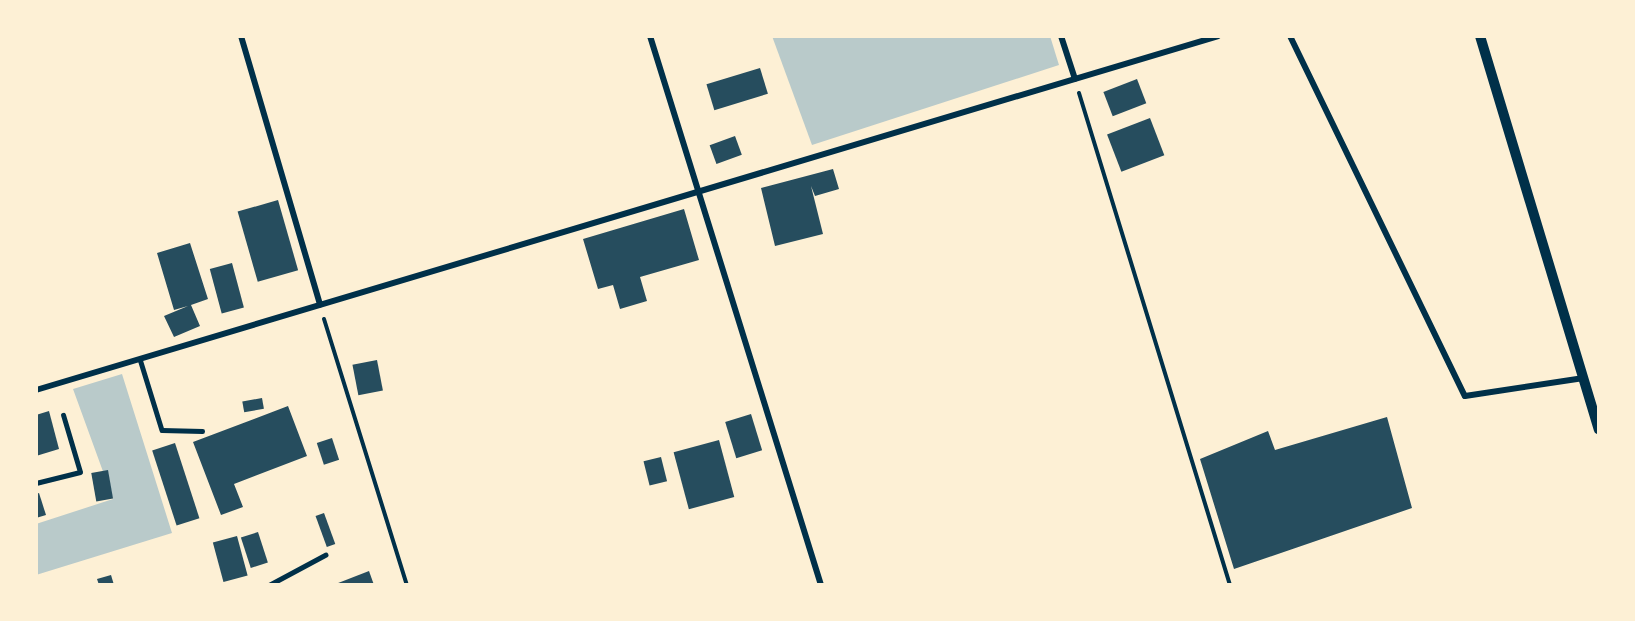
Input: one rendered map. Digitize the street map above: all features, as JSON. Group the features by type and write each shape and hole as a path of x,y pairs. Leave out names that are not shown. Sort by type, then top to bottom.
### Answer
{"street":[{"path":"241,36 320,305"},
{"path":"650,36 821,585"},
{"path":"1061,36 1075,79"},
{"path":"36,390 1218,36"},
{"path":"1290,36 1464,396 1584,378"},
{"path":"1480,36 1599,429"}],"lane":[{"path":"140,359 162,430 202,431"},
{"path":"36,483 80,472 63,415"},
{"path":"269,585 325,555"}],"path":[{"path":"1075,79 1230,585"},
{"path":"320,305 407,585"}],"shaded area":[{"path":"772,36 1050,36 1059,65 812,145"},
{"path":"122,374 172,533 36,575 36,524 113,499 73,389"}],"building":[{"path":"760,68 768,94 714,110 706,84"},
{"path":"1137,79 1146,103 1113,116 1103,92"},
{"path":"1150,118 1164,155 1121,172 1107,134"},
{"path":"735,136 742,155 716,164 710,145"},
{"path":"833,169 839,189 815,196 811,186 823,234 775,246 761,188"},
{"path":"278,200 298,270 258,282 238,212"},
{"path":"684,209 699,260 640,277 647,301 620,309 613,285 598,289 583,239"},
{"path":"190,243 208,299 191,305 200,326 174,337 164,316 188,306 174,310 157,253"},
{"path":"232,263 244,307 222,313 210,269"},
{"path":"377,360 383,390 358,395 352,365"},
{"path":"262,398 264,409 244,412 242,401"},
{"path":"288,406 307,456 234,484 243,507 221,515 193,442"},
{"path":"49,411 59,449 36,456 36,415"},
{"path":"751,414 762,450 736,458 725,422"},
{"path":"1387,417 1412,508 1234,569 1200,459 1268,431 1275,450"},
{"path":"332,438 339,460 324,465 317,443"},
{"path":"719,440 734,497 689,509 674,452"},
{"path":"175,443 199,518 177,526 152,450"},
{"path":"661,457 667,481 650,486 644,461"},
{"path":"108,470 113,499 96,502 91,473"},
{"path":"39,493 46,515 36,518 36,494"},
{"path":"324,513 335,544 327,547 316,516"},
{"path":"258,532 268,562 251,568 241,538"},
{"path":"237,536 248,576 223,582 213,542"},
{"path":"369,571 374,585 333,585"},
{"path":"111,575 114,585 99,585 97,579"}]}
